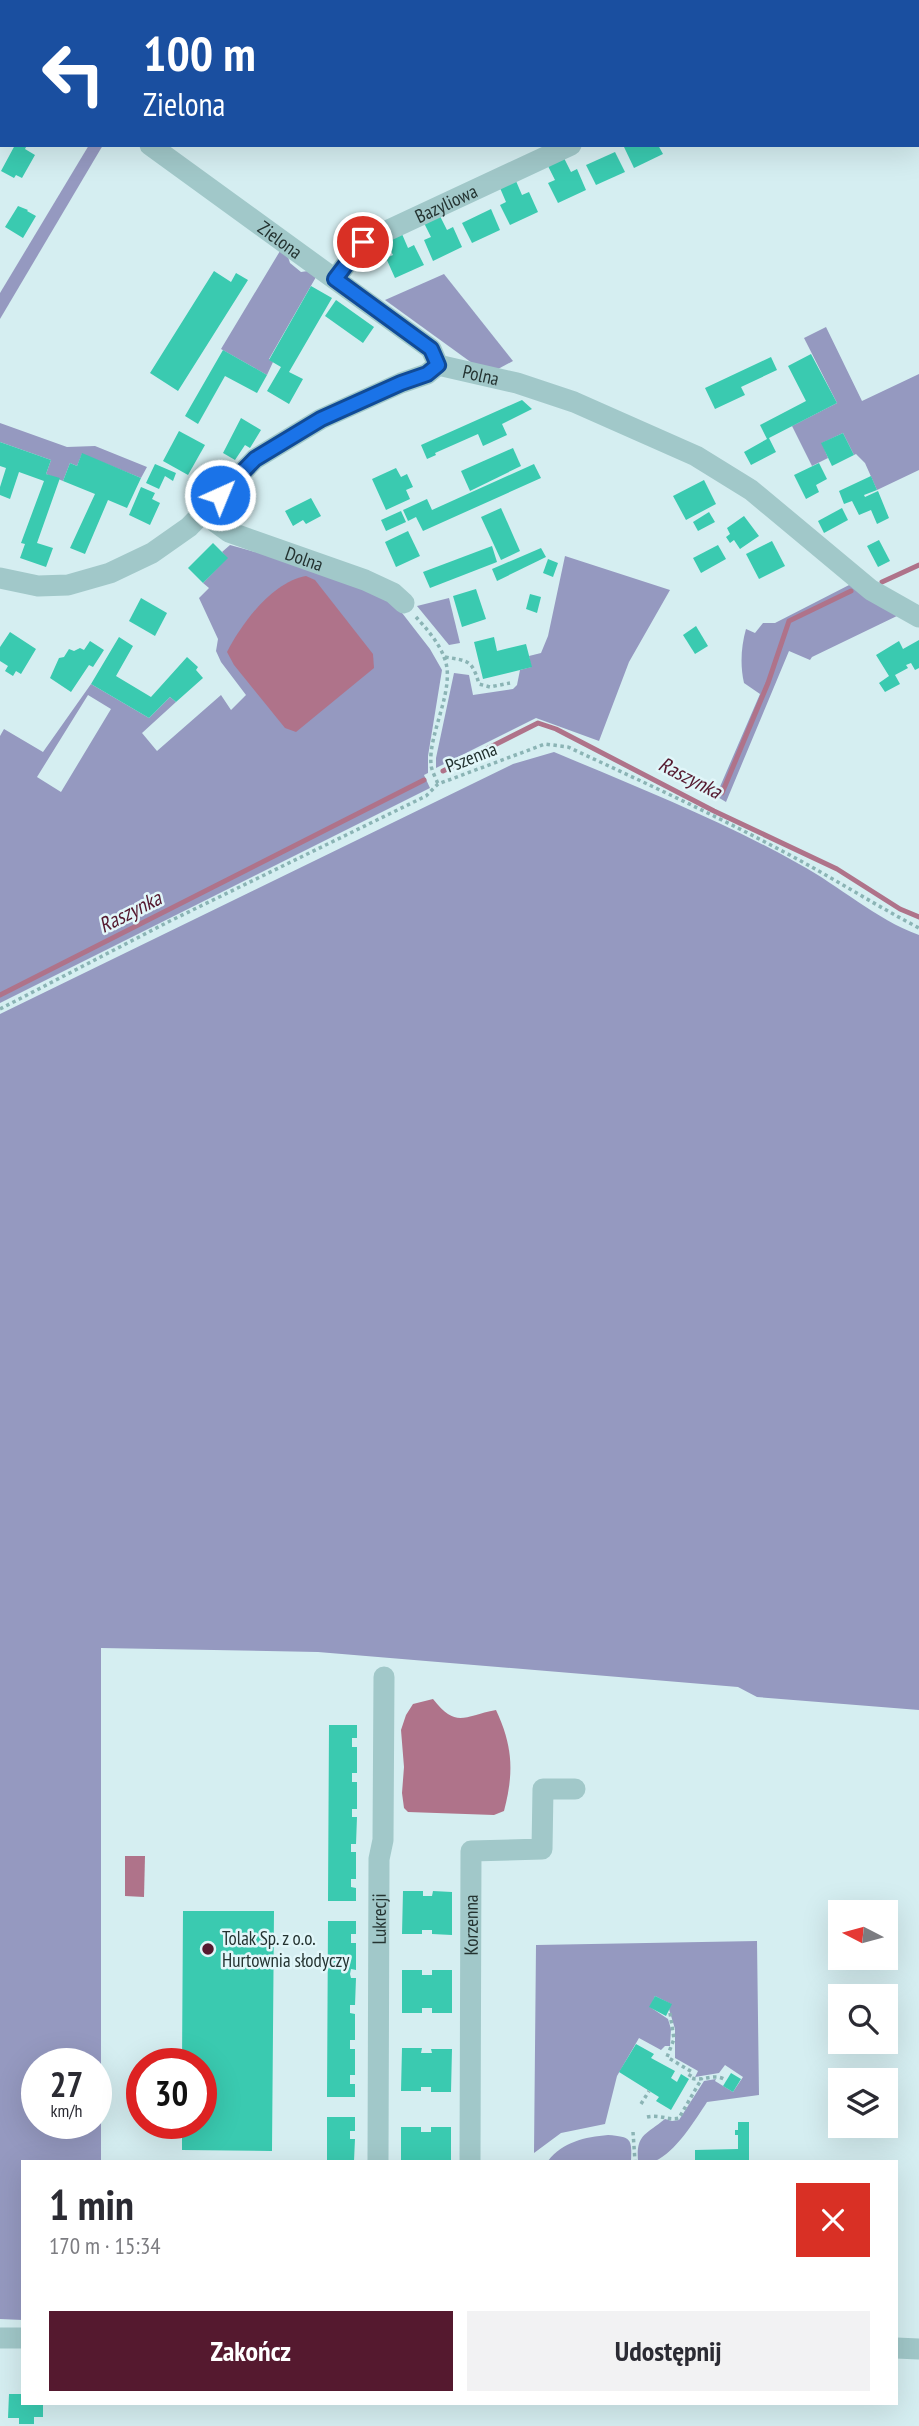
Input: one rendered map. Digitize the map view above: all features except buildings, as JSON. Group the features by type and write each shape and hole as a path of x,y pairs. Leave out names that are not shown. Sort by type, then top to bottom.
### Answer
{"street":[{"name":"Zielona","path":"153,147 431,349 438,365"},
{"name":"Bazyliowa","path":"335,279 363,242 567,147"},
{"name":"Polna","path":"0,578 38,586 56,586 110,573 152,553 189,527 255,459 321,419 427,374 438,365 517,383 567,399 696,456 751,490 871,590 919,617"},
{"name":"Dolna","path":"203,513 229,532 365,580 393,593 404,603"},
{"name":"Lukrecji","path":"378,2160 379,1859 383,1840 384,1677"},
{"name":"Korzenna","path":"470,2160 471,1851 542,1849 542,1789 575,1789"},
{"path":"0,2338 21,2338"},
{"path":"898,2348 919,2349"}],"path":[{"path":"404,603 422,623 445,657 447,668 444,702 430,764 439,784"},
{"path":"445,657 466,660 472,664 479,684 483,687 510,683"},
{"name":"Pszenna","path":"0,1009 168,922 426,796 439,784 545,744 568,747 736,827 843,883 873,904 919,928"},
{"path":"670,2013 674,2039 667,2057 692,2072 689,2077 694,2079 719,2076 724,2079"},
{"path":"647,2117 656,2115 679,2118 702,2078"},
{"path":"642,2104 649,2091"},
{"path":"633,2132 635,2160"}],"shaded area":[{"path":"88,147 102,147 0,319 0,293"},
{"path":"280,251 301,272 308,271 316,277 269,359 273,362 267,375 221,349"},
{"path":"444,274 513,361 498,369 472,363 385,300"},
{"path":"826,327 862,401 919,374 919,470 877,490 865,463 854,455 843,433 822,443 828,458 812,466 792,426 837,403 804,338"},
{"path":"0,423 67,447 95,446 147,467 141,478 82,454 77,466 70,463 63,481 46,474 51,460 0,442"},
{"path":"230,545 288,561 392,600 430,649 442,670 428,756 428,773 424,775 430,788 0,1003 0,736 4,729 43,752 91,684 149,718 170,697 176,702 142,733 157,751 221,695 231,710 246,695 221,662 216,651 218,639 199,598 209,588 203,583 227,558 222,552","holes":["88,695 111,709 61,792 37,777"]},
{"path":"565,556 670,590 629,662 599,741 536,718 436,768 454,673 469,675 473,695 513,689 517,685 520,670 531,667 529,656 541,653 548,636"},
{"path":"306,576 315,580 373,654 374,668 296,732 285,728 234,665 227,652 259,605 281,586"},
{"path":"853,583 899,615 810,660 789,651 726,802 716,796 760,694 744,683 742,656 746,629 755,633 763,623 775,623"},
{"path":"449,598 460,643 449,645 417,606"},
{"path":"554,752 709,818 769,848 887,920 919,935 919,1710 757,1697 738,1687 318,1652 101,1648 101,2048 21,2048 21,2139 101,2139 101,2160 21,2160 21,2320 0,2319 0,1014 513,764"},
{"path":"433,1699 448,1714 455,1717 468,1717 496,1710 506,1736 510,1760 504,1811 494,1815 408,1812 404,1808 401,1730 413,1704"},
{"path":"125,1856 145,1856 144,1897 125,1896"},
{"path":"757,1941 759,2095 707,2102 684,2135 663,2157 657,2160 638,2160 643,2136 665,2119 679,2120 704,2081 716,2079 715,2081 733,2092 743,2077 725,2065 719,2073 695,2077 698,2071 675,2058 675,2029 669,2009 671,2004 655,1996 650,2007 668,2019 671,2029 670,2046 661,2050 639,2038 617,2076 605,2124 561,2133 534,2153 536,1945"},
{"path":"608,2135 626,2138 630,2143 631,2160 549,2160 567,2145"}],"waterway":[{"path":"882,582 919,565"},
{"path":"722,793 768,683 789,621 851,591"},
{"name":"Raszynka","path":"443,771 538,723 556,729 714,811 837,869 900,909 919,917"},
{"name":"Raszynka","path":"0,995 424,780"}],"place":[{"name":"Tolak Sp. z o.o. Hurtownia słodyczy","path":"208,1949"}],"route":[{"path":"220,495 255,459 321,419 427,374 438,365 431,349 335,279 363,242"}]}
